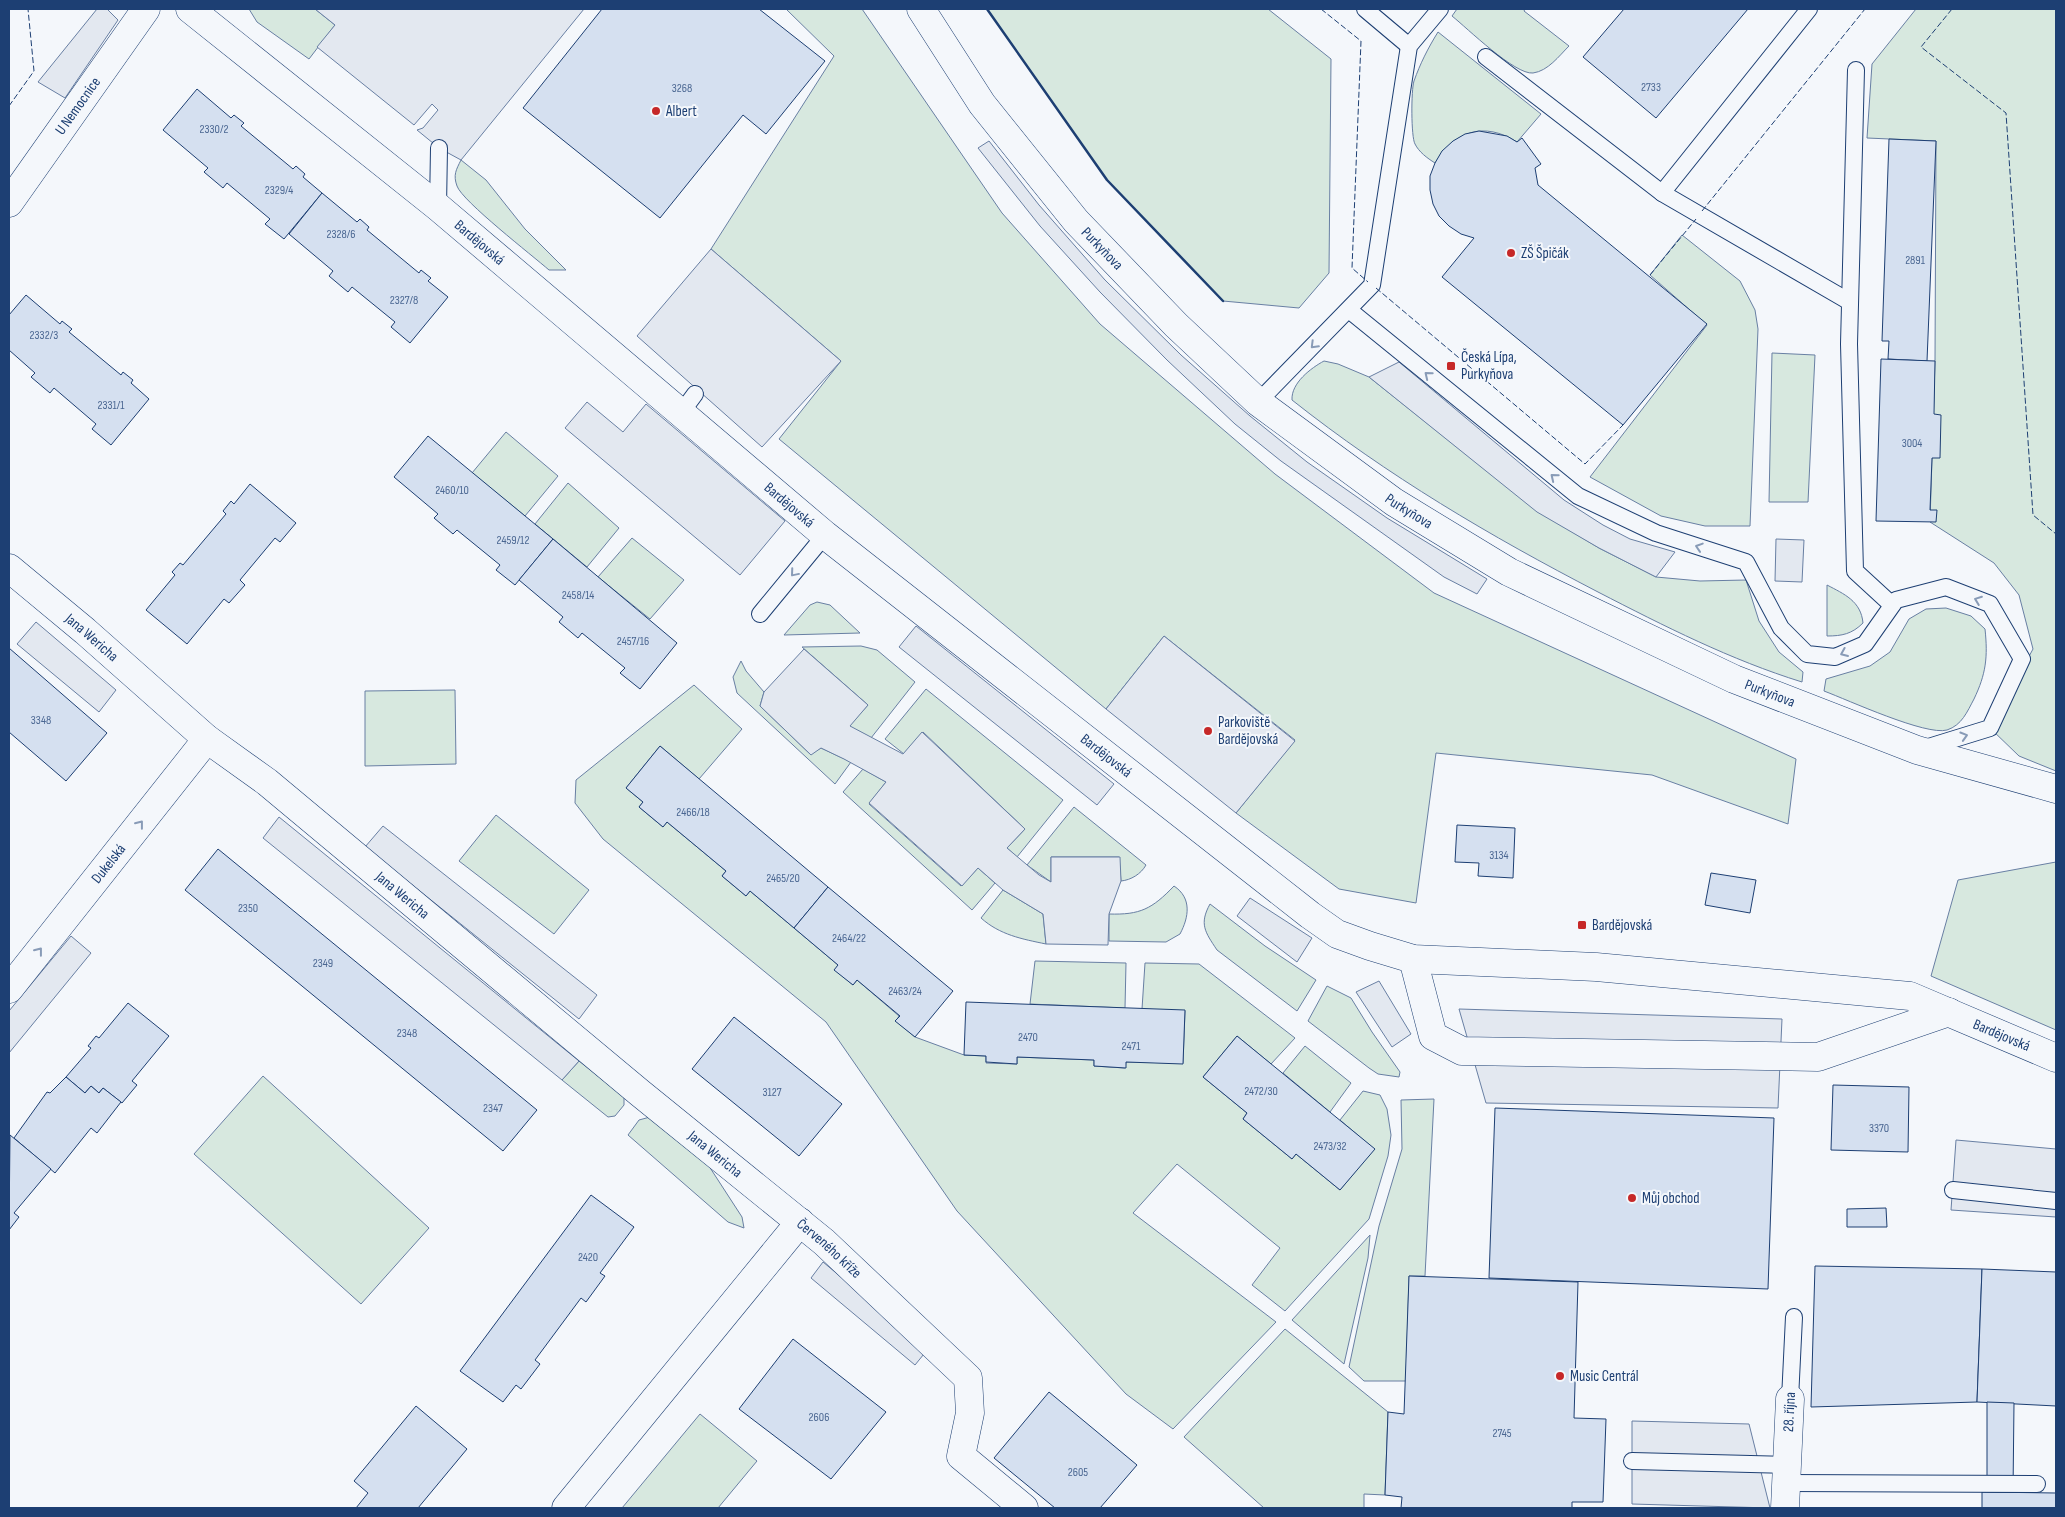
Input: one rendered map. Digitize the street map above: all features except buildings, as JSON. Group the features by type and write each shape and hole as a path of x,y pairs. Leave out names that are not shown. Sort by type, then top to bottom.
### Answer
{"street":[{"name":"Bardějovská","path":"190,9 688,404 825,535 1310,915 1337,934 1414,959 1596,967 1910,996 2056,1058"},
{"name":"Purkyňova","path":"921,9 982,104 1076,221 1176,325 1258,402 1394,502 1509,572 1734,679 1917,750 2056,789"},
{"name":"U Nemocnice","path":"9,203 138,12"},
{"name":"Jana Wericha","path":"12,577 85,631 207,739 267,782 632,1086 800,1222"},
{"name":"Dukelská","path":"9,989 207,739"},
{"path":"1414,959 1433,1036 1462,1051 1818,1057 1949,1012"},
{"name":"Červeného kříže","path":"566,1508 800,1222 824,1242 968,1378 970,1413 961,1456 1024,1508"},
{"name":"28. října","path":"1786,1485 1790,1399"}],"lane":[{"path":"1365,9 1409,46"},
{"path":"1258,402 1372,285 1409,46 1440,9"},
{"path":"1662,193 1809,9"},
{"path":"1486,57 1662,193 1850,302"},
{"path":"1856,70 1849,344 1855,571 1892,605"},
{"path":"438,207 440,148"},
{"path":"1348,310 1578,496 1656,533 1746,562 1781,628 1807,654 1835,657 1865,644 1896,600 1946,587 1990,604 2022,659 1990,728 1917,750"},
{"path":"760,614 825,535"},
{"path":"1952,1190 2056,1201"},
{"name":"28. října","path":"1790,1399 1794,1316"},
{"path":"1632,1461 1786,1485 2037,1484"}],"shaded area":[{"path":"97,9 107,9 118,20 65,98 38,82"},
{"path":"249,9 315,9 335,25 309,59 257,22"},
{"path":"315,9 584,9 461,160 439,148 417,130 423,128 438,110 432,104 414,125 317,47 335,25"},
{"path":"786,9 862,9 1002,213 1100,324 1275,474 1434,593 1796,759 1788,824 1652,775 1436,753 1416,903 1339,889 1236,813 1295,740 1164,636 1106,709 779,439 841,361 711,249 834,56"},
{"path":"987,9 1268,9 1331,59 1329,273 1299,308 1223,301 1107,180"},
{"path":"1457,9 1525,9 1524,11 1569,46 1544,69 1533,73 1525,72 1503,59 1452,16"},
{"path":"1916,9 2056,9 2056,771 2019,756 1990,728 2033,649 2019,595 1994,563 1930,522 1935,361 1936,141 1867,138 1872,64"},
{"path":"1438,32 1541,114 1517,142 1493,132 1471,133 1452,143 1435,163 1417,147 1414,140 1412,123 1413,86 1422,62"},
{"path":"989,141 1039,205 1105,280 1181,355 1250,416 1307,462 1387,518 1487,579 1477,594 1444,577 1281,461 1235,424 1167,360 1100,292 1040,226 978,148"},
{"path":"461,160 486,180 525,229 566,270 549,270 471,203 457,186 455,179"},
{"path":"1682,235 1740,281 1755,310 1758,329 1750,526 1705,526 1661,516 1590,477 1707,325 1650,275"},
{"path":"711,249 841,361 762,447 637,336"},
{"path":"1772,353 1815,355 1808,502 1769,502"},
{"path":"1324,361 1338,364 1369,377 1536,510 1599,548 1656,577 1700,581 1746,580 1759,621 1779,652 1803,672 1802,682 1724,653 1623,605 1479,527 1440,504 1365,454 1292,400 1298,382"},
{"path":"1399,362 1564,500 1603,525 1630,539 1675,552 1656,577 1599,548 1537,512 1369,377"},
{"path":"587,402 623,432 646,404 785,521 740,575 565,428"},
{"path":"506,432 558,476 525,516 472,473"},
{"path":"568,483 619,528 587,567 535,524"},
{"path":"632,538 684,580 650,619 598,577"},
{"path":"1776,539 1804,540 1802,582 1775,581"},
{"path":"1827,585 1851,599 1859,609 1863,623 1855,630 1842,635 1827,636"},
{"path":"817,602 830,605 860,633 784,635 810,605"},
{"path":"1946,608 1971,616 1985,629 1986,657 1984,673 1969,709 1957,725 1947,730 1922,728 1824,691 1826,679 1870,666 1890,652 1909,619 1926,609"},
{"path":"36,622 116,690 99,712 17,644"},
{"path":"916,626 1114,784 1097,805 899,647"},
{"name":"Parkoviště Bardějovská","path":"1164,636 1295,741 1236,813 1106,709"},
{"path":"861,646 877,650 915,682 871,738 849,726 868,705 802,647"},
{"path":"804,649 868,705 850,726 903,754 922,732 1025,829 1007,848 1039,875 1051,882 1051,857 1120,857 1121,881 1109,914 1108,945 1046,944 1043,914 1003,890 978,868 962,886 869,803 886,782 821,748 811,755 760,706 764,692"},
{"path":"741,661 746,671 764,692 760,706 810,754 821,748 851,762 835,784 737,693 733,677"},
{"path":"694,685 742,729 699,779 660,746 626,788 643,802 639,807 663,827 667,822 726,871 722,876 746,896 750,891 838,965 835,970 853,985 857,980 899,1016 896,1021 915,1037 964,1055 986,1056 986,1063 1017,1064 1017,1057 1094,1060 1094,1066 1125,1068 1126,1062 1183,1063 1185,1011 1142,1009 1145,963 1199,964 1295,1038 1271,1064 1237,1036 1203,1077 1247,1113 1243,1119 1292,1159 1296,1154 1340,1190 1374,1149 1340,1120 1363,1091 1380,1095 1387,1109 1391,1135 1388,1156 1369,1219 1285,1311 1252,1285 1280,1248 1177,1164 1133,1213 1276,1322 1173,1429 1126,1394 957,1211 826,1022 603,839 575,803 576,780"},
{"path":"926,689 1063,800 1017,857 1007,848 1025,829 923,732 904,754 885,739"},
{"path":"455,690 456,764 365,766 365,691"},
{"path":"863,769 886,782 869,804 961,886 978,868 995,883 972,910 843,792"},
{"path":"1074,807 1146,865 1139,874 1121,881 1119,857 1051,857 1051,882 1027,865"},
{"path":"496,815 589,890 554,934 459,861"},
{"path":"279,817 579,1061 562,1080 263,838"},
{"path":"383,826 597,995 579,1019 365,847"},
{"path":"2056,862 2056,1030 1931,976 1958,880"},
{"path":"1174,886 1184,896 1187,908 1187,915 1180,934 1166,942 1109,941 1109,914 1137,912 1145,909 1159,900"},
{"path":"1003,890 1043,914 1046,944 1020,938 996,929 981,918"},
{"path":"1250,898 1312,938 1297,962 1237,916"},
{"path":"1210,904 1265,946 1316,980 1297,1011 1217,950 1209,938 1204,923"},
{"path":"71,936 91,953 9,1053 9,1011"},
{"path":"1035,961 1126,963 1125,1008 1030,1004"},
{"path":"1379,981 1411,1034 1392,1047 1356,992"},
{"path":"1327,986 1351,998 1400,1072 1399,1077 1378,1074 1308,1021"},
{"path":"1459,1009 1782,1019 1778,1108 1486,1103"},
{"path":"1305,1046 1351,1083 1330,1112 1283,1073"},
{"path":"579,1061 624,1097 624,1105 615,1116 608,1117 562,1080"},
{"path":"263,1076 429,1228 361,1304 194,1154"},
{"path":"1434,1099 1425,1276 1409,1276 1406,1381 1364,1381 1349,1367 1379,1226 1402,1149 1401,1100"},
{"path":"650,1117 705,1160 742,1217 744,1228 728,1222 628,1135 639,1120"},
{"path":"1956,1140 2056,1149 2056,1217 1951,1210"},
{"path":"1370,1235 1368,1258 1344,1364 1292,1320"},
{"path":"823,1262 928,1349 915,1365 811,1278"},
{"path":"1285,1329 1388,1412 1385,1495 1364,1494 1364,1508 1264,1508 1184,1437"},
{"path":"700,1414 757,1461 718,1508 622,1508"},
{"path":"1632,1421 1749,1424 1770,1508 1632,1504"}],"fence":[{"path":"9,106 34,71 28,9"},
{"path":"1321,9 1361,41 1352,268 1368,282"},
{"path":"1702,211 1865,9"},
{"path":"1952,9 1921,47 2006,113 2033,515 2056,534"},
{"path":"1650,275 1696,219"},
{"path":"1376,288 1585,464 1623,425"}],"wall":[{"path":"987,9 1107,180 1223,301"}],"place":[{"name":"Albert","path":"656,111"},
{"name":"ZŠ Špičák","path":"1511,253"},
{"name":"Česká Lípa, Purkyňova","path":"1451,366"},
{"name":"Parkoviště Bardějovská","path":"1208,731"},
{"name":"Bardějovská","path":"1582,925"},
{"name":"Můj obchod","path":"1632,1198"},
{"name":"Music Centrál","path":"1560,1376"}]}
